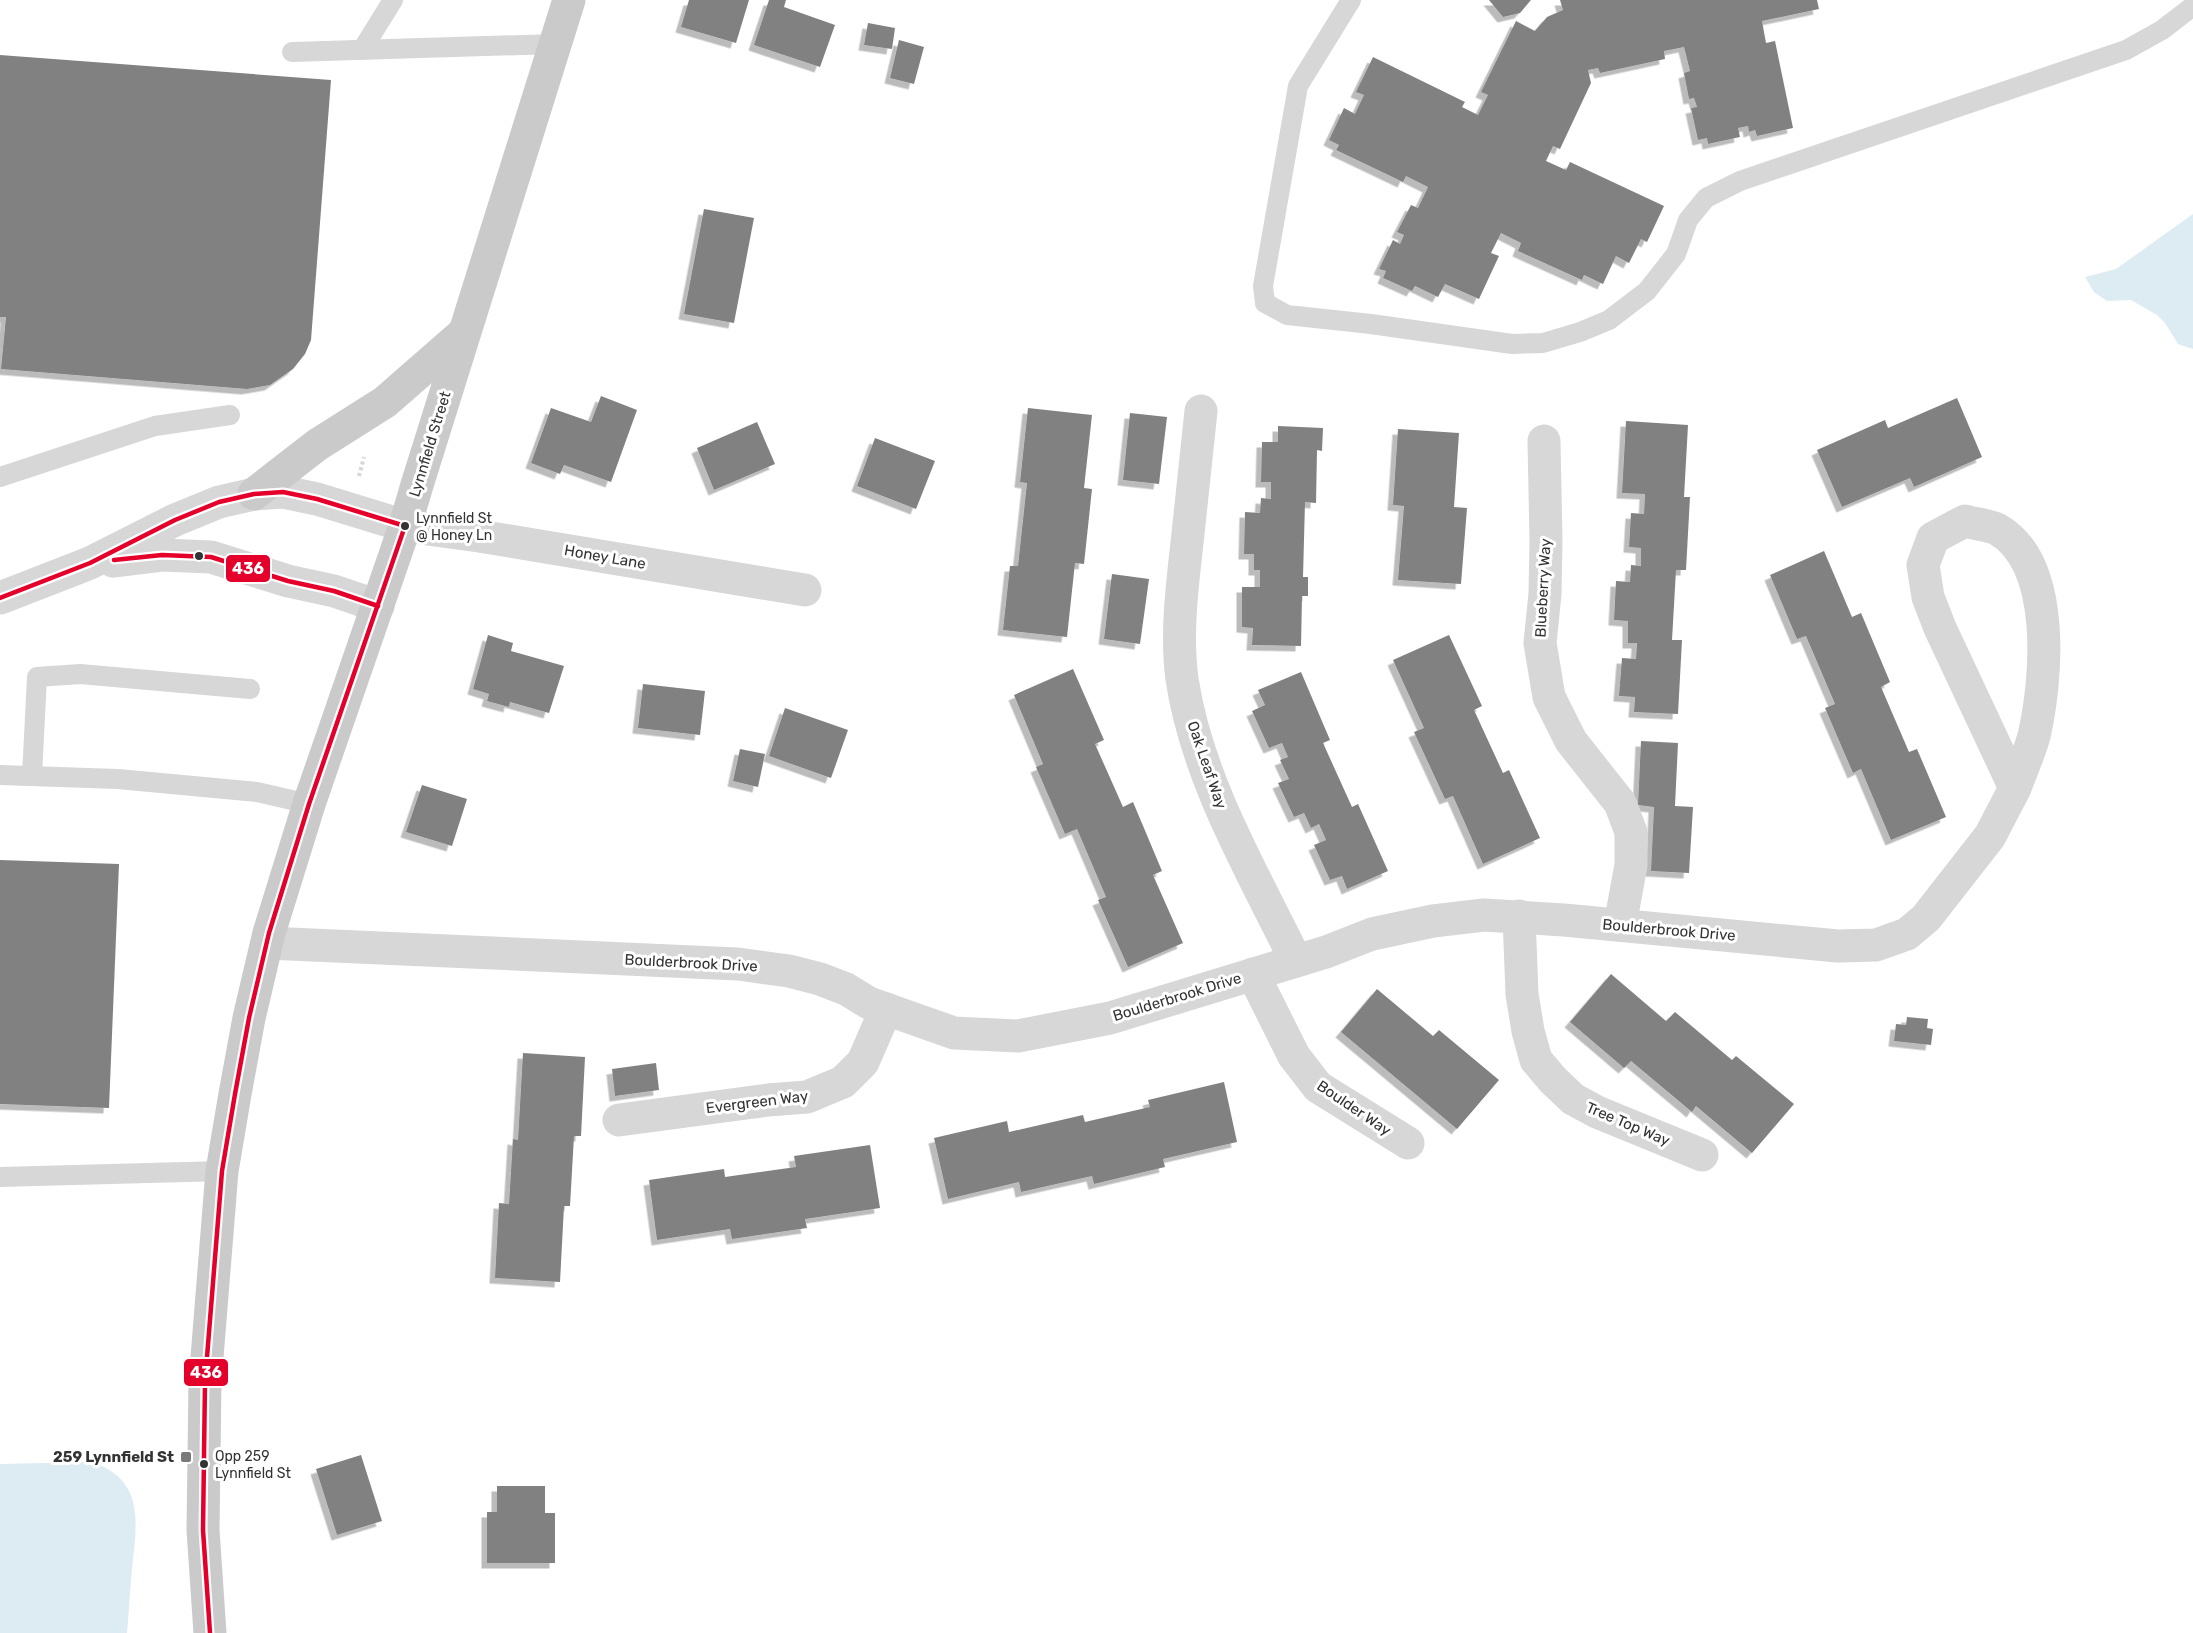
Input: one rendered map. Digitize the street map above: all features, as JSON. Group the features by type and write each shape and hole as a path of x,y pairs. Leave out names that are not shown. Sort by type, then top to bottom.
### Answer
{"main road":[{"name":"Lynnfield Street","path":"210,1633 203,1530 205,1382 222,1171 247,1029 267,943 309,804 405,526 569,0"},
{"path":"254,494 317,445 385,402 464,333"}],"street":[{"name":"Oak Leaf Way","path":"1201,411 1182,587 1179,636 1182,678 1192,730 1223,812 1296,961"},
{"name":"Blueberry Way","path":"1544,441 1545,594 1540,644 1549,697 1571,741 1620,803 1631,832 1631,865 1620,925"},
{"name":"Honey Lane","path":"90,563 175,520 219,502 254,494 283,492 306,496 405,526 479,536 804,590"},
{"name":"Boulderbrook Drive","path":"267,943 738,964 789,970 820,979 846,989 869,1003 954,1033 1018,1036 1110,1018 1326,952 1371,934 1433,921 1484,915 1519,916 1838,946 1876,945 1907,934 1926,918 1990,836 2015,788 2033,737 2041,692 2044,656 2042,609 2031,574 2019,548 1996,529 1965,521 1933,538 1923,565 1928,597 1940,628 2015,788"},
{"path":"0,598 90,563 162,555 211,557 288,581 334,591 378,606"},
{"name":"Tree Top Way","path":"1519,916 1522,994 1528,1031 1536,1060 1573,1100 1702,1155"},
{"name":"Boulder Way","path":"1253,974 1294,1056 1318,1087 1408,1143"},
{"name":"Evergreen Way","path":"619,1120 807,1097 843,1082 863,1062 886,1009"}],"lane":[{"path":"362,50 393,0"},
{"path":"1351,0 1298,86 1263,286 1265,303 1287,315 1371,324 1512,344 1543,343 1609,320 1647,291 1676,254 1688,220 1706,198 1740,181 2126,50 2162,30 2193,6"},
{"path":"292,52 555,44"},
{"path":"0,477 155,426 230,414"},
{"path":"32,776 37,677 80,674 250,689"},
{"path":"0,775 118,779 257,792 309,804"},
{"path":"0,1177 222,1171"}],"path":[{"path":"358,479 366,451"}],"shaded area":[{"path":"2193,214 2193,349 2178,344 2157,315 2131,300 2107,301 2094,292 2085,277 2116,269"},
{"path":"92,1462 109,1470 121,1480 134,1505 136,1519 127,1633 0,1633 0,1464"}],"building":[{"path":"689,0 749,0 736,43 681,27"},
{"path":"769,0 786,0 784,7 835,25 820,67 754,45"},
{"path":"1489,0 1531,0 1520,13 1503,17"},
{"path":"1560,0 1817,0 1819,9 1762,21 1766,43 1775,41 1793,128 1757,136 1755,130 1749,132 1748,126 1738,128 1740,137 1708,144 1707,138 1698,140 1691,108 1697,107 1694,98 1689,99 1684,73 1690,71 1684,47 1664,51 1665,59 1600,73 1598,68 1588,70 1591,83 1560,149 1553,146 1546,161 1566,170 1570,162 1664,206 1647,242 1641,239 1629,263 1616,256 1603,284 1584,275 1582,280 1518,251 1521,243 1501,233 1491,253 1499,256 1479,299 1445,284 1438,297 1415,286 1412,291 1383,278 1386,271 1379,269 1393,240 1400,244 1404,235 1397,232 1411,205 1418,208 1428,187 1406,176 1403,182 1336,150 1339,145 1329,140 1344,108 1355,114 1364,95 1356,92 1373,57 1465,102 1462,107 1478,115 1488,95 1481,92 1516,21 1535,31 1547,17 1563,10"},
{"path":"868,23 895,28 892,49 864,45"},
{"path":"899,40 924,47 914,84 890,78"},
{"path":"0,55 331,80 311,340 305,354 293,369 270,385 247,389 1,369 6,317 0,317"},
{"path":"704,209 754,218 734,323 684,314"},
{"path":"601,396 637,410 611,482 564,465 560,474 531,463 551,408 591,422"},
{"path":"1957,398 1982,457 1914,487 1910,478 1842,507 1817,450 1885,420 1888,428"},
{"path":"1028,408 1092,415 1084,488 1092,489 1084,564 1075,563 1067,637 1003,630 1010,566 1018,566 1027,483 1020,482"},
{"path":"1130,413 1167,417 1159,484 1123,480"},
{"path":"1626,421 1688,425 1684,497 1690,497 1686,570 1676,570 1672,640 1682,640 1678,714 1634,712 1635,697 1619,696 1622,658 1636,659 1637,643 1628,643 1628,621 1614,620 1616,581 1630,582 1631,565 1641,566 1641,548 1629,547 1631,513 1644,514 1645,494 1622,493"},
{"path":"757,422 775,464 714,490 697,448"},
{"path":"1278,426 1323,428 1322,451 1317,450 1316,503 1305,502 1303,577 1308,577 1308,596 1302,596 1301,646 1252,645 1253,628 1242,627 1242,587 1260,587 1260,570 1254,570 1254,554 1244,554 1245,512 1260,513 1261,498 1271,499 1271,482 1261,482 1262,442 1278,442"},
{"path":"1398,429 1459,433 1454,507 1467,508 1461,584 1398,580 1404,506 1393,505"},
{"path":"875,438 935,461 916,509 857,486"},
{"path":"1824,551 1852,617 1861,613 1890,682 1881,687 1909,752 1917,749 1946,817 1891,840 1861,769 1853,773 1825,708 1835,704 1806,636 1797,639 1770,575"},
{"path":"1112,574 1149,579 1140,644 1104,639"},
{"path":"488,635 513,643 511,651 564,666 549,713 510,702 509,707 487,701 489,694 473,689"},
{"path":"1449,635 1482,706 1474,710 1503,773 1509,770 1540,838 1483,864 1453,796 1445,799 1414,732 1424,728 1393,660"},
{"path":"1073,669 1104,740 1095,744 1123,807 1133,802 1162,871 1153,875 1183,943 1128,967 1098,900 1106,897 1077,829 1065,834 1036,767 1043,764 1014,695"},
{"path":"1301,672 1330,740 1323,743 1352,807 1358,804 1388,871 1347,889 1342,876 1330,880 1314,845 1326,840 1319,824 1311,828 1304,813 1294,817 1278,783 1289,779 1280,760 1288,757 1282,743 1269,748 1252,711 1265,705 1258,690"},
{"path":"643,684 705,691 700,735 638,728"},
{"path":"785,708 848,730 831,778 769,756"},
{"path":"1641,741 1678,743 1675,806 1693,807 1689,873 1651,871 1654,807 1638,805"},
{"path":"740,749 765,754 758,787 733,781"},
{"path":"422,785 467,799 452,846 406,832"},
{"path":"0,860 119,864 109,1108 0,1104"},
{"path":"1611,974 1666,1021 1675,1012 1732,1060 1736,1056 1794,1104 1752,1153 1696,1106 1692,1112 1631,1061 1624,1068 1570,1022"},
{"path":"1377,989 1433,1036 1439,1030 1499,1080 1457,1129 1341,1032"},
{"path":"1907,1017 1928,1019 1927,1028 1933,1029 1931,1045 1894,1041 1896,1024 1906,1025"},
{"path":"523,1053 585,1057 581,1136 574,1136 570,1206 564,1206 560,1282 495,1278 499,1203 509,1204 513,1139 518,1140"},
{"path":"656,1063 659,1090 615,1096 612,1069"},
{"path":"1224,1082 1237,1142 1163,1159 1165,1167 1094,1184 1092,1176 1021,1192 1019,1182 948,1199 934,1138 1007,1121 1009,1132 1083,1115 1085,1122 1150,1107 1148,1100"},
{"path":"870,1145 880,1208 805,1219 807,1228 732,1239 730,1229 657,1240 649,1180 724,1169 725,1177 796,1167 794,1156"},
{"path":"361,1455 382,1521 337,1535 316,1469"},
{"path":"497,1486 545,1486 545,1513 555,1513 555,1563 487,1563 487,1512 497,1512"}],"transit line":[{"name":"436","path":"0,598 90,563 175,520 219,502 254,494 283,492 317,499 405,526 309,804 269,933 249,1018 235,1094 222,1171 205,1382 203,1530 210,1633"},
{"name":"436","path":"114,560 162,555 211,557 288,581 334,591 378,606"}],"place":[{"name":"Lynnfield St @ Honey Ln","path":"405,526"},
{"name":"259 Lynnfield St","path":"186,1457"},
{"name":"Opp 259 Lynnfield St","path":"204,1464"}]}
